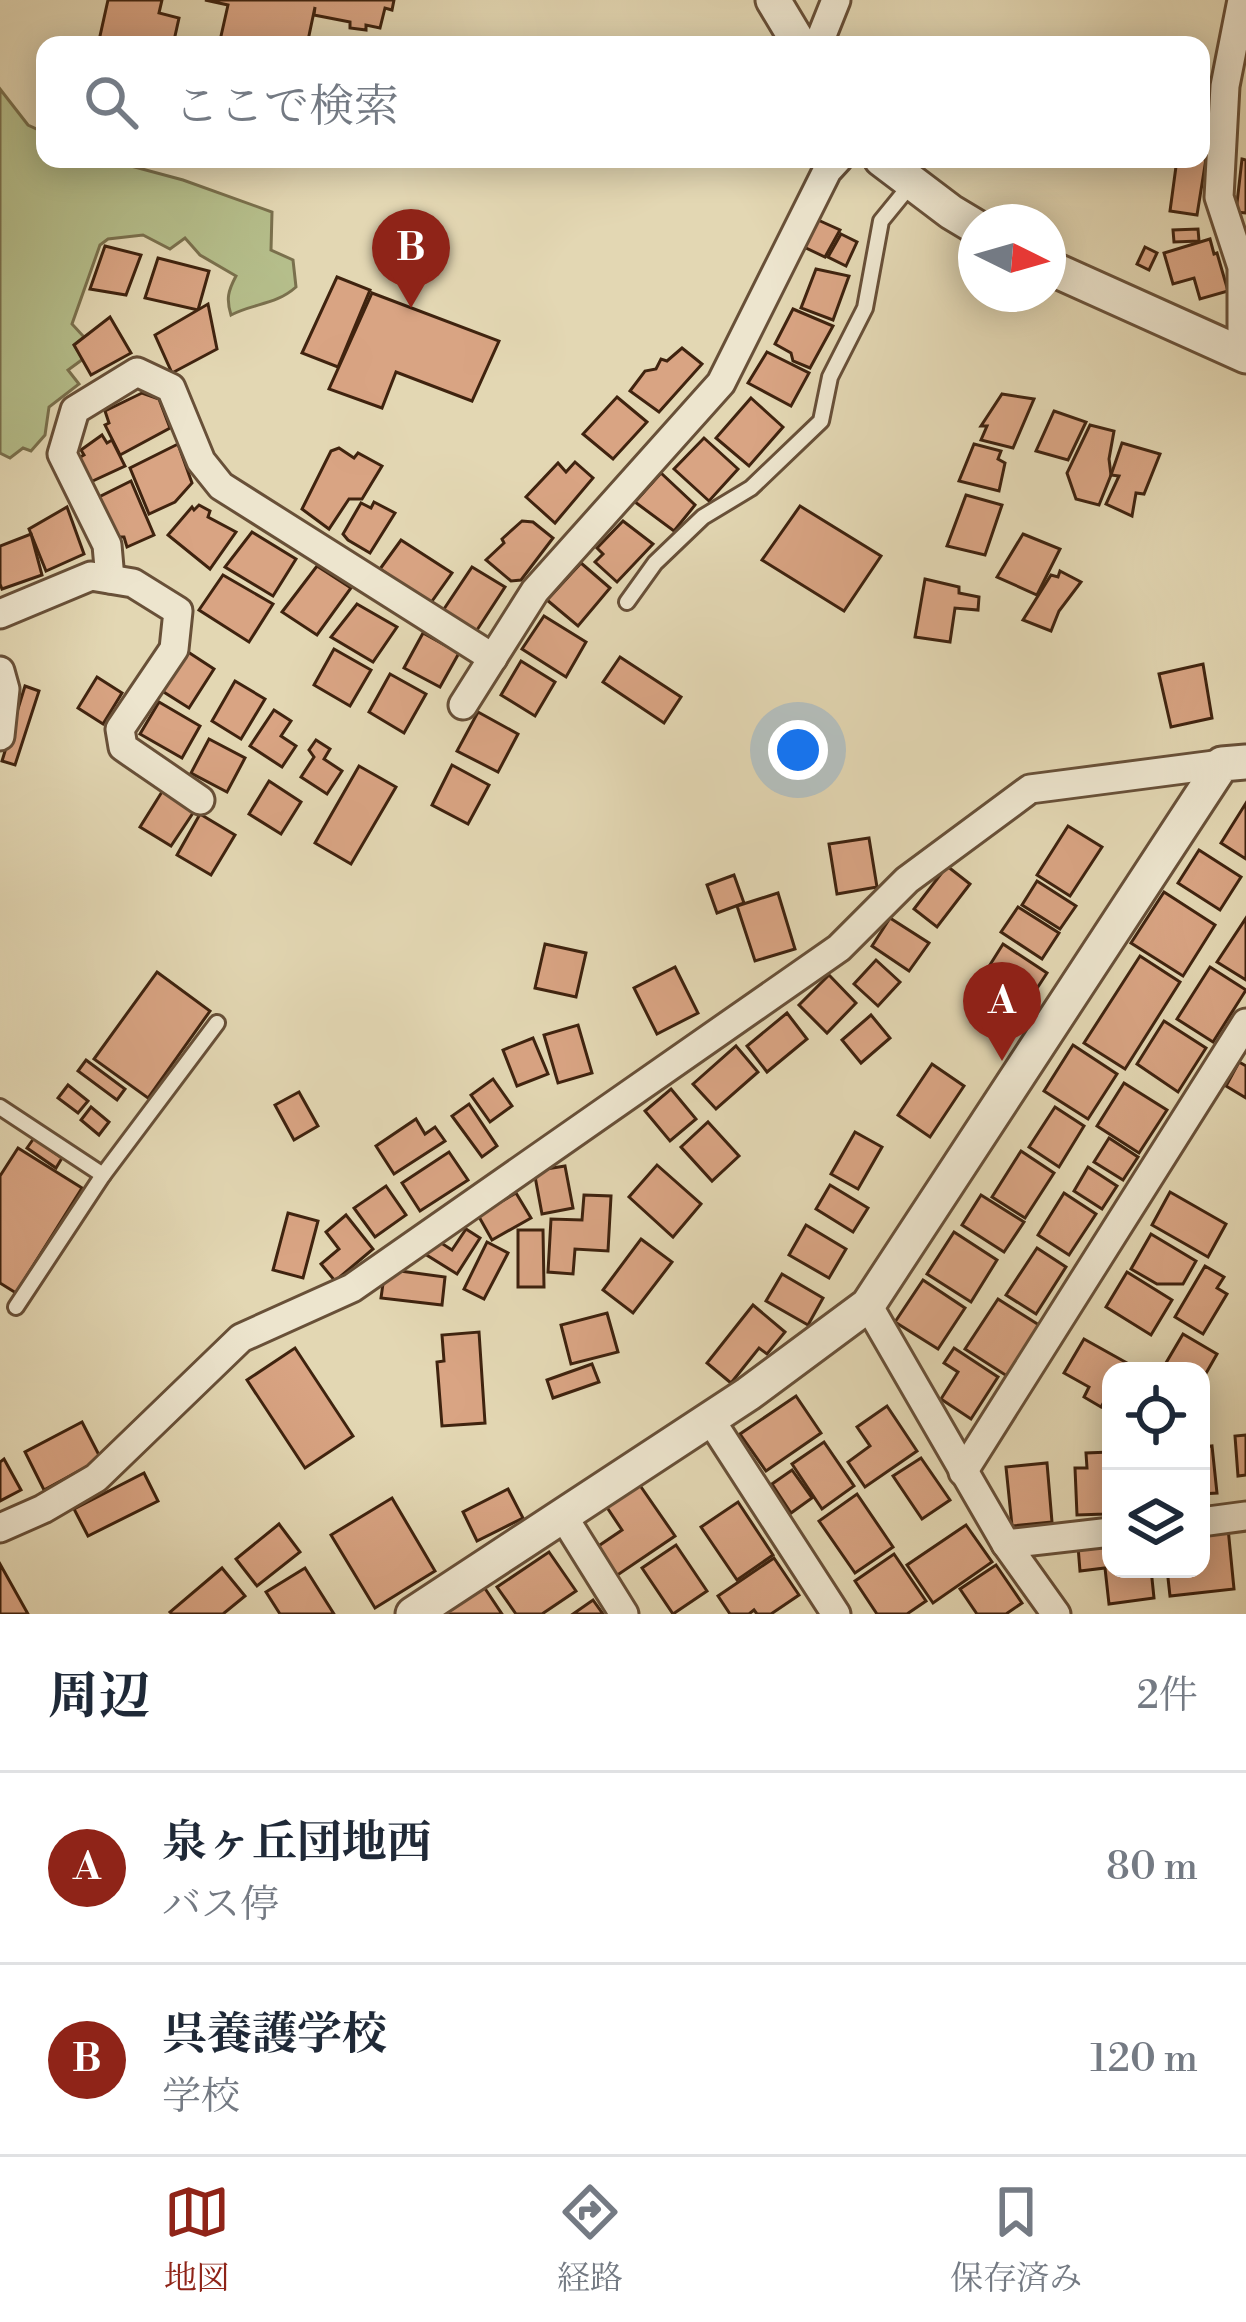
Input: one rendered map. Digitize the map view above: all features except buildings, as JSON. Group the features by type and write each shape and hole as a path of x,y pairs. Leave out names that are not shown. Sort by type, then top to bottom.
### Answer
{"street":[{"path":"773,0 795,36"},
{"path":"822,36 836,0"},
{"path":"1066,275 1244,355 1243,267 1219,197 1225,86 1242,0"},
{"path":"464,706 535,591 721,383 830,168"},
{"path":"893,168 958,215"},
{"path":"110,579 107,545 62,454 75,410 137,372 171,388 201,461 220,486 493,658"},
{"path":"0,614 91,576 133,583 178,611 174,649 120,729 123,747 200,800"},
{"path":"0,671 5,689 0,736"},
{"path":"413,1614 710,1419 868,1305 1234,763"},
{"path":"0,1528 96,1478 242,1338 352,1288 839,948 908,880 1030,789 1234,763"},
{"path":"963,1472 1246,1023"},
{"path":"868,1305 1006,1544 1056,1614"},
{"path":"710,1419 836,1614"},
{"path":"563,1516 624,1614"},
{"path":"1210,1521 1246,1516"},
{"path":"1006,1544 1102,1533"}],"lane":[{"path":"627,602 655,563 703,517 751,488 821,421 830,377 865,308 881,220 912,183"},
{"path":"16,1306 103,1175 217,1023"},
{"path":"0,1107 103,1175"}],"green space":[{"path":"0,89 36,129 36,168 138,168 272,212 271,250 293,260 296,287 231,315 229,295 236,276 200,255 185,238 170,249 143,235 108,239 100,245 72,324 84,337 74,345 83,359 68,370 79,384 49,407 45,435 31,451 23,448 10,458 0,453"}],"place":[{"name":"呉養護学校","path":"411,308"},
{"name":"泉ヶ丘団地西","path":"1002,1061"}]}
